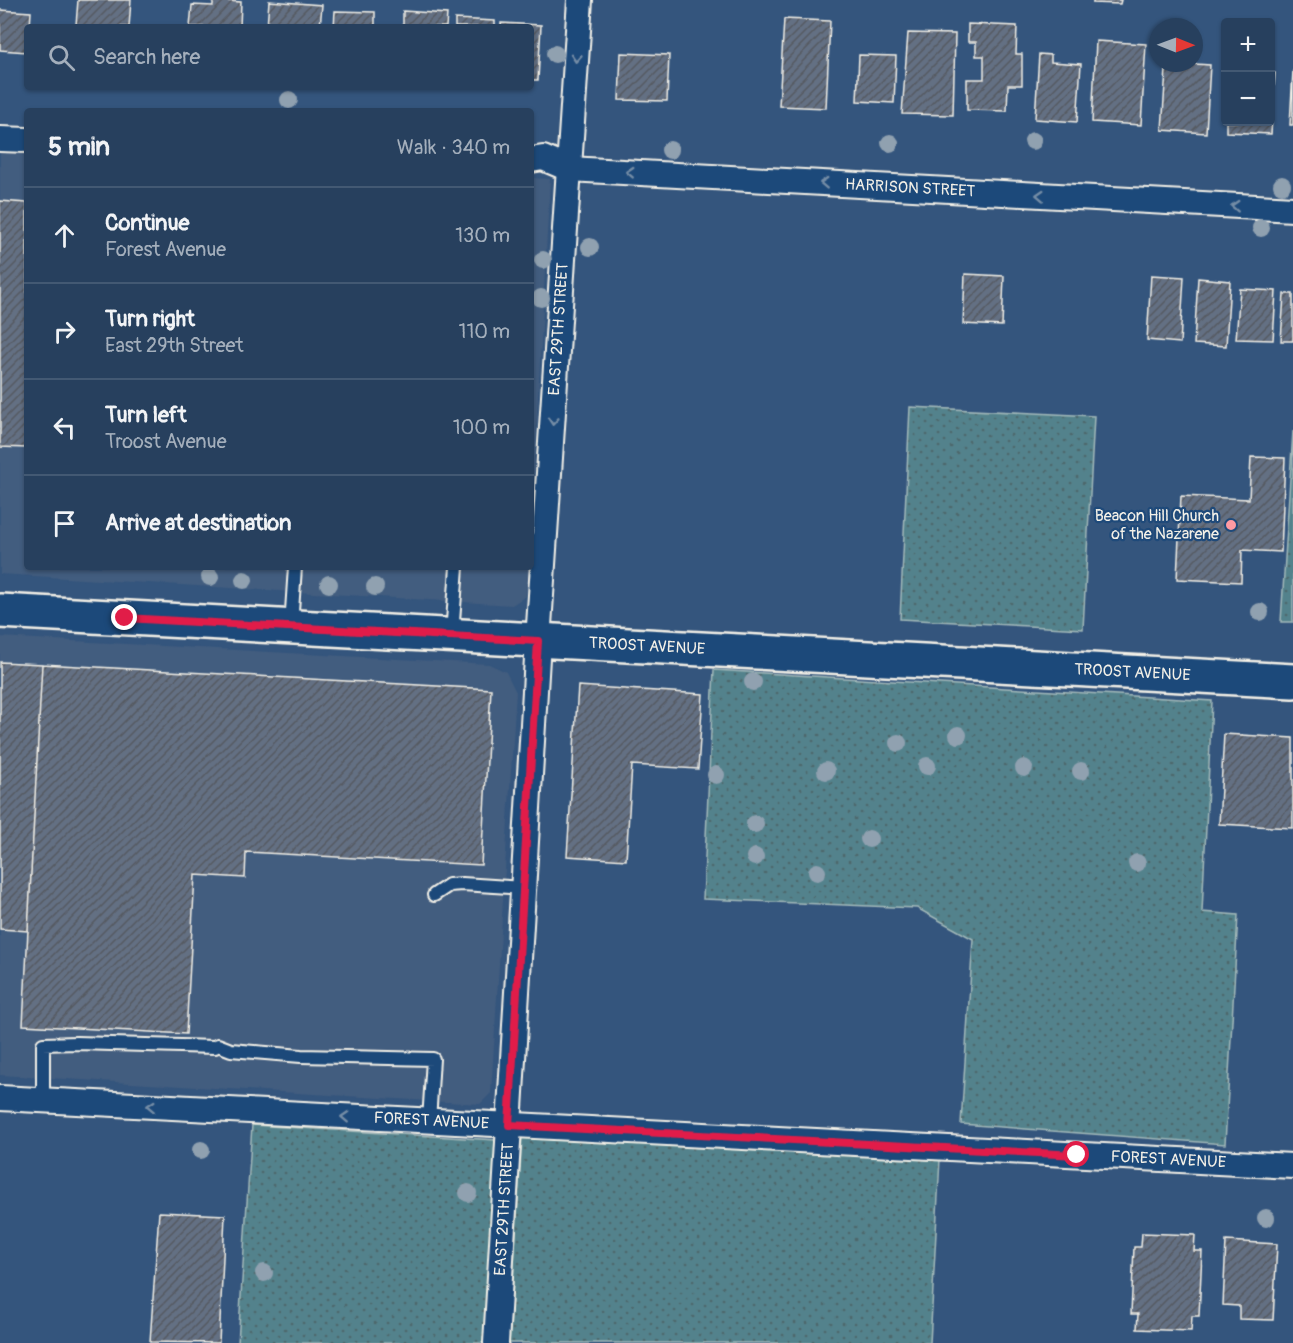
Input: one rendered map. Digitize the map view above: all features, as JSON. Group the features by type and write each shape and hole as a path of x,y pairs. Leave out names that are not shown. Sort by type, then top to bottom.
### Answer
{"main road":[{"name":"TROOST AVENUE","path":"0,611 1293,681"}],"street":[{"name":"EAST 29TH STREET","path":"496,1343 538,641 580,0"},
{"path":"0,139 24,140"},
{"name":"HARRISON STREET","path":"534,160 543,158 569,169 1293,209"},
{"name":"FOREST AVENUE","path":"0,1098 1293,1166"}],"lane":[{"path":"291,627 295,570"},
{"path":"452,636 457,570"},
{"path":"434,895 449,885 523,888"},
{"path":"43,1100 43,1044 215,1047 218,1045 231,1050 301,1056 433,1059 429,1121"}],"shaded area":[{"path":"0,150 24,152 24,570 529,570 526,596 512,605 0,574"},
{"path":"534,178 550,179 534,473"},
{"path":"0,637 489,664 506,672 516,692 491,1093 480,1104 0,1075"}],"green space":[{"path":"910,407 1094,416 1083,629 900,619"},
{"path":"1293,431 1293,622 1281,622"},
{"path":"714,670 1212,701 1202,912 1238,915 1225,1144 961,1124 973,939 917,908 703,899"},
{"path":"252,1125 496,1140 484,1343 238,1343"},
{"path":"522,1138 940,1159 930,1343 509,1343"}],"building":[{"path":"78,0 131,0 129,24 76,24"},
{"path":"213,0 241,2 240,24 190,24 192,5 213,6"},
{"path":"1093,0 1121,0 1120,4 1093,3"},
{"path":"269,1 322,5 320,24 267,24"},
{"path":"0,10 31,12 30,24 24,24 24,52 0,50"},
{"path":"335,11 375,12 375,24 334,24"},
{"path":"403,11 447,14 446,24 403,24"},
{"path":"455,19 495,21 495,24 455,24"},
{"path":"784,19 830,21 826,108 779,106"},
{"path":"968,24 1017,26 1016,54 1022,54 1022,85 1008,85 1007,111 967,110 967,79 984,79 984,56 976,56 976,42 968,42"},
{"path":"534,25 541,25 538,80 534,80"},
{"path":"908,33 955,34 953,115 902,114"},
{"path":"1096,41 1146,44 1141,125 1092,122"},
{"path":"621,53 669,55 667,101 619,100"},
{"path":"1039,54 1051,55 1051,62 1081,64 1077,122 1035,119"},
{"path":"859,55 896,56 894,103 857,101"},
{"path":"1203,65 1210,65 1206,133 1162,130 1166,72 1203,72"},
{"path":"1293,70 1293,125 1290,125"},
{"path":"1226,126 1272,126 1271,134 1226,132"},
{"path":"0,201 24,203 24,448 0,447"},
{"path":"965,274 1004,276 1002,326 963,324"},
{"path":"1151,275 1184,277 1180,343 1147,340"},
{"path":"1198,278 1230,281 1226,346 1194,344"},
{"path":"1240,289 1276,291 1273,340 1236,339"},
{"path":"1284,294 1293,294 1293,341 1281,341"},
{"name":"Beacon Hill Church of the Nazarene","path":"1251,457 1285,458 1281,552 1242,550 1241,582 1177,579 1181,496 1249,499"},
{"path":"0,662 42,664 28,931 0,929"},
{"path":"42,664 491,689 481,865 246,852 245,878 195,875 186,1034 23,1025"},
{"path":"578,686 703,694 698,769 632,765 626,860 567,856"},
{"path":"1224,734 1293,738 1293,828 1219,824"},
{"path":"159,1212 225,1215 219,1343 150,1342"},
{"path":"1142,1233 1195,1235 1194,1251 1202,1251 1199,1316 1192,1316 1191,1331 1137,1329 1138,1314 1131,1314 1134,1247 1141,1247"},
{"path":"1226,1241 1277,1244 1273,1320 1239,1319 1239,1306 1223,1305"}],"place":[{"name":"Beacon Hill Church of the Nazarene","path":"1231,525"}],"route":[{"path":"125,618 538,641 509,1125 1077,1155"}]}
